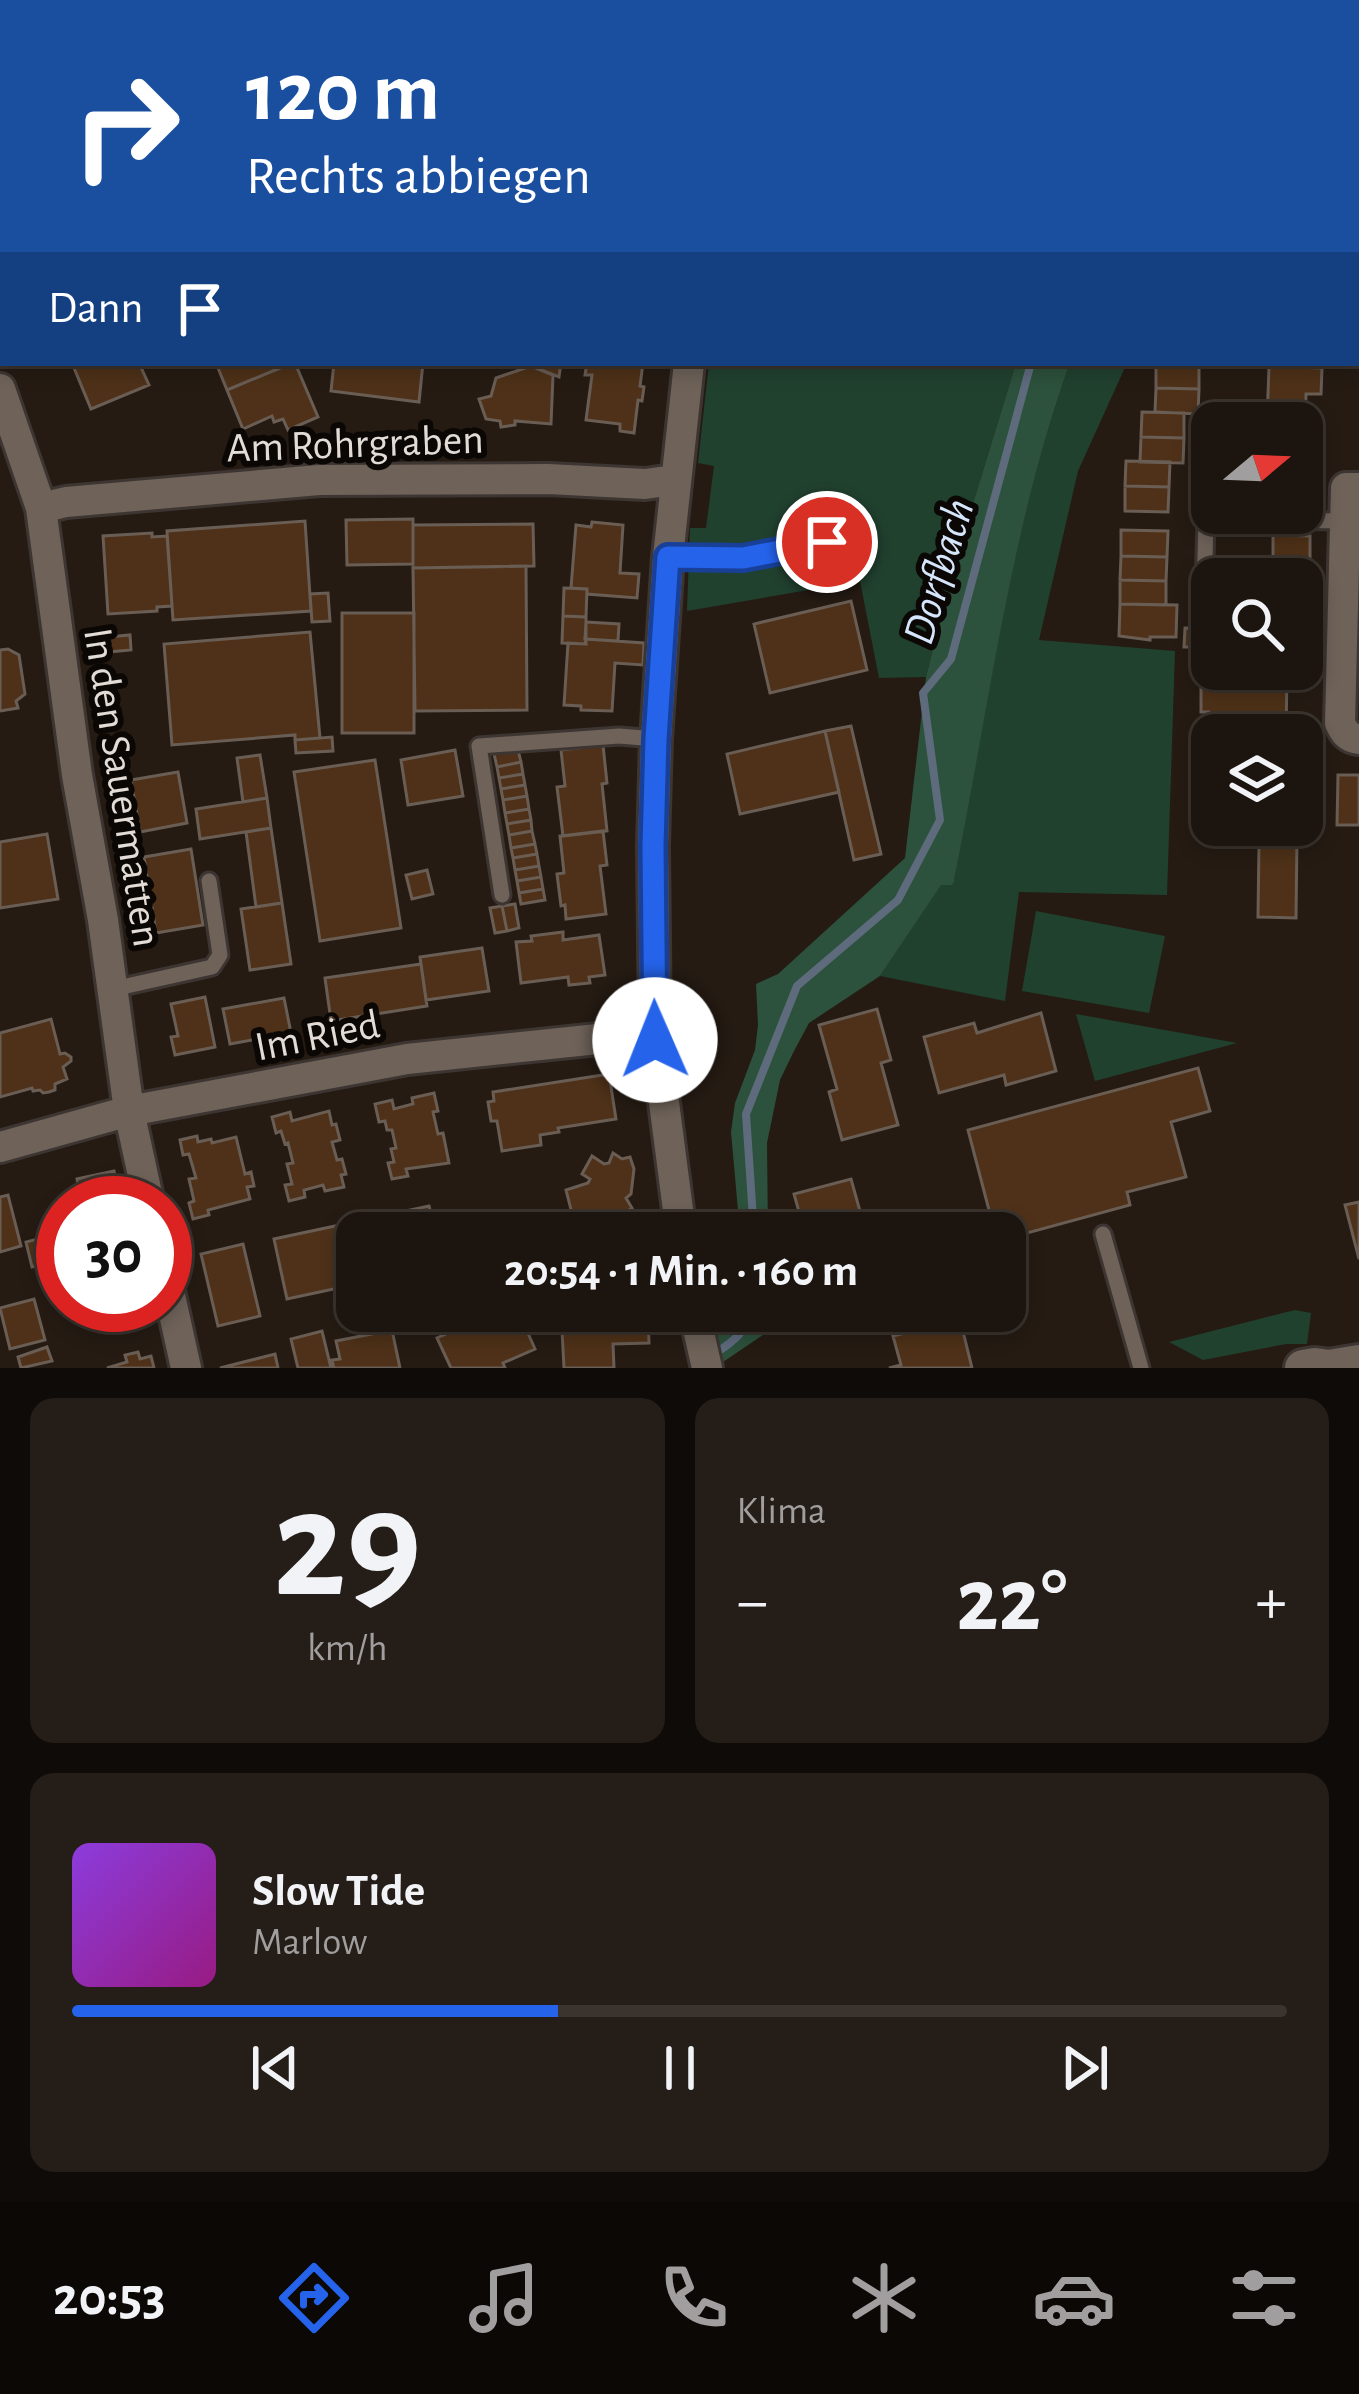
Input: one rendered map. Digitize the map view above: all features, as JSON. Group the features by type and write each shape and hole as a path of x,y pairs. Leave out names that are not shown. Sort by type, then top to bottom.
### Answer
{"main road":[{"path":"1319,1367 1359,1363"}],"street":[{"path":"678,1212 655,1033 656,739 674,480 689,366"},
{"name":"In den Sauermatten","path":"0,389 41,508 76,775 113,988 128,1111 143,1176"},
{"name":"Am Rohrgraben","path":"41,508 320,480 548,478 645,484 674,480"},
{"path":"1359,488 1346,488 1340,723 1344,733 1359,739"},
{"name":"Im Ried","path":"0,1147 128,1111 407,1059 655,1033"},
{"path":"178,1332 186,1368"},
{"path":"699,1332 706,1362"}],"lane":[{"path":"1323,521 1345,521"},
{"path":"668,557 743,558 827,542 852,542"},
{"path":"502,895 479,746 619,736 656,739"},
{"path":"113,988 212,967 220,955 209,881"},
{"path":"1103,1234 1141,1368"}],"green space":[{"path":"709,366 1015,366 952,572 926,677 879,678 860,581 687,611 690,528 706,528 714,466 698,463"},
{"path":"1015,366 1069,366 1016,555 954,881 941,885 880,976 809,1023 780,1080 767,1143 768,1212 738,1212 731,1132 735,1103 755,1050 756,984 778,974 905,858 926,677 952,572"},
{"path":"1069,366 1126,366 1078,471 1039,640 1175,651 1167,895 1019,892 1005,1001 880,976 941,884 954,881 1016,555"},
{"path":"1036,911 1165,936 1149,1013 1022,991"},
{"path":"1076,1014 1237,1043 1095,1081"},
{"path":"1295,1310 1311,1313 1307,1344 1203,1360 1169,1342"},
{"path":"715,1332 766,1332 766,1333 723,1362"}],"building":[{"path":"73,366 140,366 149,385 91,409"},
{"path":"217,366 285,366 227,390"},
{"path":"285,366 296,366 318,417 288,430 283,419 274,422 272,416 243,429 227,390"},
{"path":"334,366 423,366 419,402 331,391"},
{"path":"531,366 561,366 559,377"},
{"path":"531,366 553,375 551,424 515,421 515,425 501,427 500,421 486,419 479,399 491,396 496,378"},
{"path":"586,366 643,366 640,386 644,387 634,433 620,431 620,424 586,420 592,375 585,375"},
{"path":"1156,366 1199,366 1199,389 1156,388"},
{"path":"1269,366 1322,368 1321,394 1306,394 1306,402 1268,402"},
{"path":"1156,388 1199,389 1198,402 1191,402 1191,414 1155,412"},
{"path":"1142,412 1184,413 1184,438 1141,437"},
{"path":"1141,437 1184,438 1183,463 1140,462"},
{"path":"1126,461 1170,462 1169,487 1125,486"},
{"path":"1125,486 1169,487 1168,512 1125,511"},
{"path":"413,519 413,564 347,565 346,520"},
{"path":"305,521 311,611 173,620 167,531"},
{"path":"592,522 623,525 620,573 639,574 637,598 571,588 576,525 591,527"},
{"path":"533,524 534,566 413,568 413,525"},
{"path":"1121,530 1168,531 1167,557 1121,556"},
{"path":"152,533 152,537 167,536 172,606 108,614 103,536"},
{"path":"1273,535 1310,536 1310,558 1273,558"},
{"path":"1121,556 1167,557 1166,581 1120,580"},
{"path":"526,566 527,710 415,711 413,568"},
{"path":"1120,580 1166,581 1166,605 1120,604"},
{"path":"564,588 587,589 586,617 563,616"},
{"path":"328,593 330,621 312,622 310,594"},
{"path":"851,601 867,670 770,693 754,624"},
{"path":"1120,604 1177,605 1176,637 1119,636"},
{"path":"342,613 414,613 414,733 342,733"},
{"path":"563,616 586,617 586,644 562,643"},
{"path":"586,622 619,624 618,641 585,639"},
{"path":"1185,628 1191,628 1191,647 1184,647"},
{"path":"310,632 320,738 295,740 295,735 172,745 164,644"},
{"path":"130,635 131,650 108,652 107,637"},
{"path":"585,639 644,643 643,665 615,663 612,711 564,705 568,643 586,644"},
{"path":"0,650 19,655 25,694 16,701 18,708 0,711"},
{"path":"1201,690 1287,690 1286,714 1201,712"},
{"path":"851,726 881,854 854,860 825,731"},
{"path":"825,731 839,792 740,814 727,754"},
{"path":"332,737 333,751 296,753 295,740"},
{"path":"603,745 607,831 563,836 557,787 565,786 561,750"},
{"path":"455,750 463,796 408,805 401,760"},
{"path":"518,750 521,762 497,767 494,754"},
{"path":"260,755 267,798 243,802 237,758"},
{"path":"375,760 401,928 320,941 294,772"},
{"path":"521,762 523,774 499,778 497,767"},
{"path":"178,772 187,823 140,832 131,780"},
{"path":"523,774 525,785 501,789 499,778"},
{"path":"1338,775 1359,775 1359,825 1337,825"},
{"path":"525,785 527,796 503,800 501,789"},
{"path":"527,796 529,809 505,813 503,800"},
{"path":"267,798 271,828 200,839 196,809"},
{"path":"529,809 531,820 507,824 505,813"},
{"path":"531,820 532,831 509,835 507,824"},
{"path":"271,828 282,903 256,907 246,832"},
{"path":"532,831 535,844 511,848 509,835"},
{"path":"603,831 607,865 600,866 606,914 566,919 557,874 564,873 560,836"},
{"path":"47,834 58,899 0,908 0,842"},
{"path":"535,844 537,854 513,858 511,848"},
{"path":"1259,846 1297,846 1296,918 1258,917"},
{"path":"191,849 203,925 156,933 144,857"},
{"path":"537,854 539,866 515,870 513,858"},
{"path":"539,866 541,877 517,881 515,870"},
{"path":"427,870 433,894 412,899 406,875"},
{"path":"541,877 543,889 519,893 517,881"},
{"path":"543,889 545,900 521,904 519,893"},
{"path":"282,903 291,964 250,970 241,909"},
{"path":"515,904 519,928 507,931 502,906"},
{"path":"502,906 507,931 495,933 490,908"},
{"path":"563,932 563,940 599,935 605,975 589,977 590,983 569,985 568,977 521,983 516,942"},
{"path":"482,948 489,991 426,1000 420,957"},
{"path":"421,964 427,1006 331,1021 325,978"},
{"path":"205,997 215,1047 175,1055 171,1037 178,1036 171,1004"},
{"path":"284,998 291,1033 230,1044 223,1009"},
{"path":"877,1009 891,1060 881,1063 898,1125 842,1140 829,1092 837,1089 819,1025"},
{"path":"1041,1013 1056,1071 1006,1085 1004,1075 939,1093 924,1037 974,1023 977,1033"},
{"path":"51,1019 60,1054 71,1057 63,1067 67,1079 49,1092 32,1088 0,1097 0,1033"},
{"path":"1198,1068 1210,1111 1171,1122 1186,1177 1127,1192 1130,1205 1026,1233 1026,1212 989,1212 968,1130"},
{"path":"609,1074 616,1119 558,1128 559,1132 540,1135 541,1145 502,1151 488,1102 494,1101 493,1092"},
{"path":"434,1093 438,1111 433,1112 449,1163 406,1169 408,1176 392,1179 388,1163 394,1162 391,1149 396,1148 392,1130 387,1130 385,1121 379,1122 375,1104 392,1100 394,1109"},
{"path":"329,1111 340,1140 332,1142 346,1174 341,1175 344,1187 325,1191 323,1185 289,1201 285,1185 292,1184 287,1164 293,1163 288,1143 281,1131 276,1133 272,1117 290,1112 292,1121"},
{"path":"197,1136 198,1142 211,1139 212,1143 236,1137 245,1174 251,1172 250,1199 193,1219 192,1179 196,1178 180,1140"},
{"path":"613,1153 622,1159 630,1157 634,1169 631,1194 626,1198 632,1208 572,1212 566,1190 588,1183 590,1179 582,1174 592,1156 609,1163"},
{"path":"851,1179 860,1212 799,1212 794,1194"},
{"path":"8,1195 21,1246 0,1252 0,1197"},
{"path":"1359,1202 1359,1259 1345,1205"},
{"path":"336,1226 336,1288 287,1299 274,1239"},
{"path":"36,1239 36,1266 32,1267 26,1242"},
{"path":"243,1244 260,1316 218,1326 201,1254"},
{"path":"34,1299 36,1332 43,1332 45,1340 10,1349 0,1308"},
{"path":"322,1331 331,1368 298,1368 291,1339"},
{"path":"392,1332 400,1368 334,1368 332,1360 340,1359 336,1341"},
{"path":"451,1332 527,1332 535,1349 503,1363 505,1368 451,1368 437,1338"},
{"path":"562,1332 649,1332 649,1343 613,1344 614,1368 564,1368"},
{"path":"963,1332 972,1368 889,1368 901,1365 893,1336"},
{"path":"47,1347 52,1361 21,1368 18,1357"},
{"path":"138,1352 140,1359 151,1356 154,1368 107,1368 127,1362 125,1355"},
{"path":"275,1354 278,1368 220,1368"}],"waterway":[{"name":"Dorfbach","path":"753,1212 746,1114 797,986 898,900 940,820 923,693 951,659 1030,366"},
{"name":"Dorfbach","path":"710,1357 742,1332"}],"route":[{"path":"655,1040 653,846 668,557 743,558 827,542"}]}
